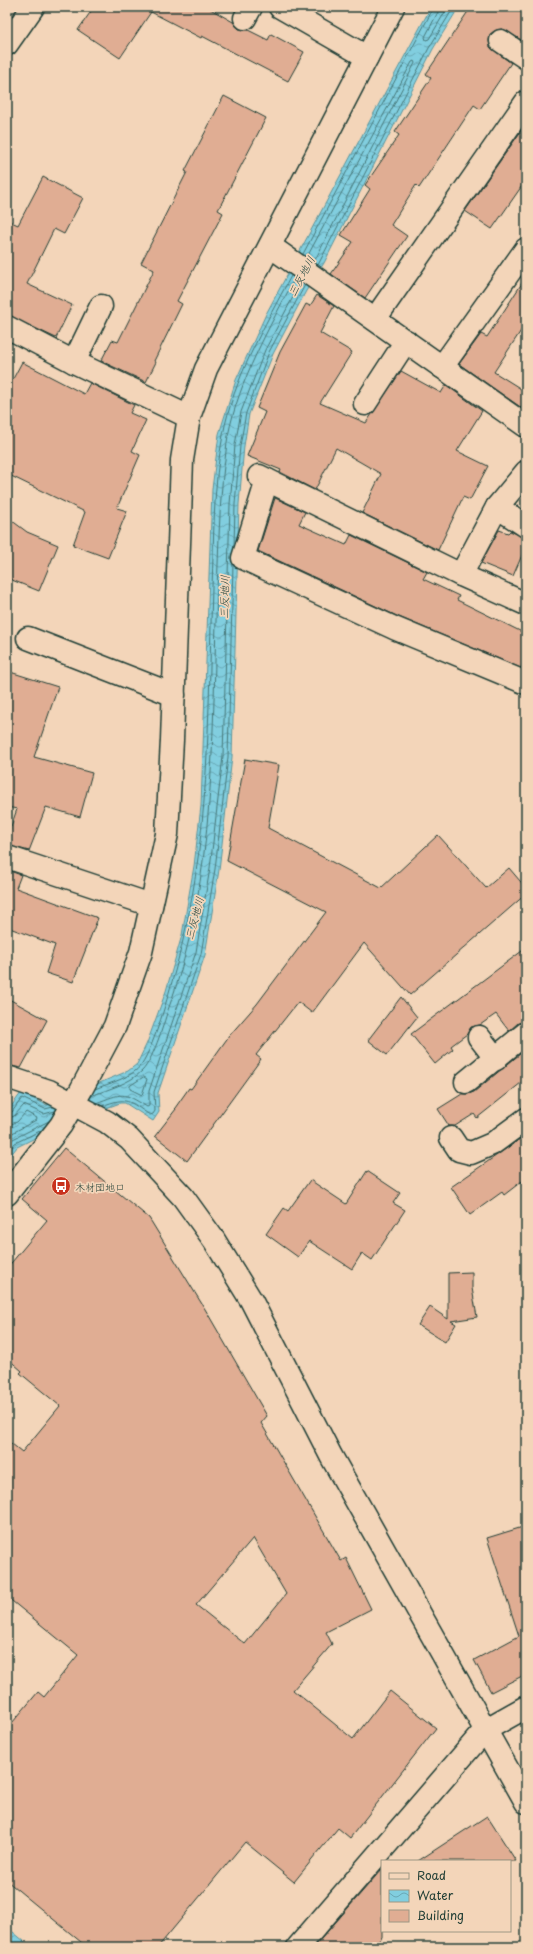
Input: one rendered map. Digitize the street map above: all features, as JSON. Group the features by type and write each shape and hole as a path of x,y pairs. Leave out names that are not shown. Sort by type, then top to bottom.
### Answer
{"street":[{"path":"7,44 33,7"},
{"path":"280,7 367,57"},
{"path":"7,1194 47,1144 74,1103 115,1026 141,952 167,834 174,695 182,460 189,417 206,369 275,249 367,57 393,7"},
{"path":"501,41 526,58"},
{"path":"375,319 526,102"},
{"path":"442,367 526,248"},
{"path":"275,249 526,426"},
{"path":"74,362 101,306"},
{"path":"7,328 189,417"},
{"path":"365,404 406,341"},
{"path":"461,575 497,507 526,472"},
{"path":"526,604 461,575 263,478 243,558 394,628 526,684"},
{"path":"497,507 526,526"},
{"path":"28,638 174,695"},
{"path":"7,857 151,904"},
{"path":"466,1082 526,1033"},
{"path":"479,1037 496,1059"},
{"path":"7,1076 49,1091 74,1103 107,1122 129,1139 183,1197 214,1240 251,1300 331,1456 485,1730 520,1779 526,1802"},
{"path":"450,1138 459,1150 471,1153 492,1144 526,1119"},
{"path":"298,1947 485,1730 526,1708"}],"water":[{"name":"三反地川","path":"431,7 459,7 433,49 324,263 306,291 273,354 249,414 244,446 239,504 232,757 219,870 205,955 158,1093 159,1112 153,1121 125,1103 120,1103 61,1125 17,1147 7,1160 7,1112 21,1093 47,1105 128,1071 137,1064 147,1043 166,991 182,935 194,866 201,806 212,489 219,434 236,380 266,314"},
{"path":"7,1927 31,1947 7,1947"}],"building":[{"path":"94,7 207,7 233,22 239,29 248,30 268,40 271,34 304,52 288,81 202,36 201,38 151,12 120,58 78,30"},
{"path":"471,7 526,7 526,40 525,42 502,29 496,30 490,34 490,47 511,63 480,109 474,105 419,188 416,185 391,225 407,236 365,298 331,274 353,242 341,235 370,189 365,185 399,135 395,132 431,78 426,74"},
{"path":"224,96 266,118 218,210 223,213 177,301 182,304 154,361 156,362 146,382 101,361 112,340 118,342 154,270 141,263 187,172 185,171"},
{"path":"526,124 526,180 492,229 465,211"},
{"path":"43,177 83,198 64,234 54,229 27,284 72,305 56,338 7,315 7,220 18,225"},
{"path":"526,277 526,323 494,372 526,392 526,411 459,364 481,334 487,337"},
{"path":"317,295 334,306 320,333 352,352 320,403 366,423 401,371 441,393 446,385 482,411 457,451 488,466 470,500 463,497 438,550 362,513 381,474 336,448 315,490 280,472 281,470 247,456 265,412 257,408 280,352 306,304 310,306"},
{"path":"22,362 84,394 90,383 134,405 130,413 146,420 132,451 140,455 117,508 127,511 108,558 73,545 85,512 7,474 7,390"},
{"path":"275,498 305,512 299,524 346,545 351,535 427,572 423,579 459,596 457,600 526,634 526,658 521,668 399,617 258,551"},
{"path":"7,517 27,532 58,545 39,591 7,578"},
{"path":"499,530 508,533 510,531 526,538 526,546 513,576 481,563"},
{"path":"7,671 58,687 34,757 92,773 80,817 46,807 29,851 7,845 7,838 17,809 7,807"},
{"path":"245,759 279,765 268,828 381,888 438,835 486,888 509,868 526,888 526,894 410,995 364,943 312,1013 298,1002 256,1055 261,1059 187,1161 155,1136 176,1109 175,1108 189,1088 191,1089 229,1036 257,1004 326,912 227,861"},
{"path":"7,870 21,875 16,888 98,918 73,982 46,973 55,945 7,927"},
{"path":"526,948 526,1021 518,1023 509,1031 496,1014 480,1025 471,1027 467,1034 451,1046 453,1049 435,1064 411,1034"},
{"path":"401,997 417,1017 387,1055 368,1040"},
{"path":"7,998 47,1020 21,1068 7,1065"},
{"path":"526,1049 526,1079 477,1118 474,1114 455,1126 449,1126 438,1109 462,1094 474,1092"},
{"path":"526,1135 526,1178 504,1195 502,1192 470,1215 451,1187"},
{"path":"64,1148 149,1218 205,1309 267,1416 261,1423 341,1561 346,1558 371,1609 326,1632 332,1644 293,1690 353,1739 390,1691 436,1728 350,1838 338,1828 294,1882 245,1842 158,1947 87,1947 7,1881 7,1729 38,1692 44,1697 78,1655 7,1597 7,1440 22,1452 60,1406 20,1373 22,1371 7,1358 7,1268 47,1220 22,1199","holes":["253,1538 286,1594 245,1644 196,1605"]},
{"path":"367,1171 400,1193 393,1203 405,1210 372,1260 362,1253 352,1269 309,1241 298,1257 266,1234 284,1208 288,1211 310,1180 346,1204"},
{"path":"472,1272 472,1288 477,1317 451,1321 456,1324 445,1342 418,1325 430,1307 448,1319 448,1273"},
{"path":"526,1526 526,1674 491,1692 474,1660 519,1636 487,1538"},
{"path":"487,1816 516,1861 511,1860 420,1860"},
{"path":"381,1870 382,1937 374,1947 314,1947"}],"place":[{"name":"木材団地口","path":"61,1186"}]}
